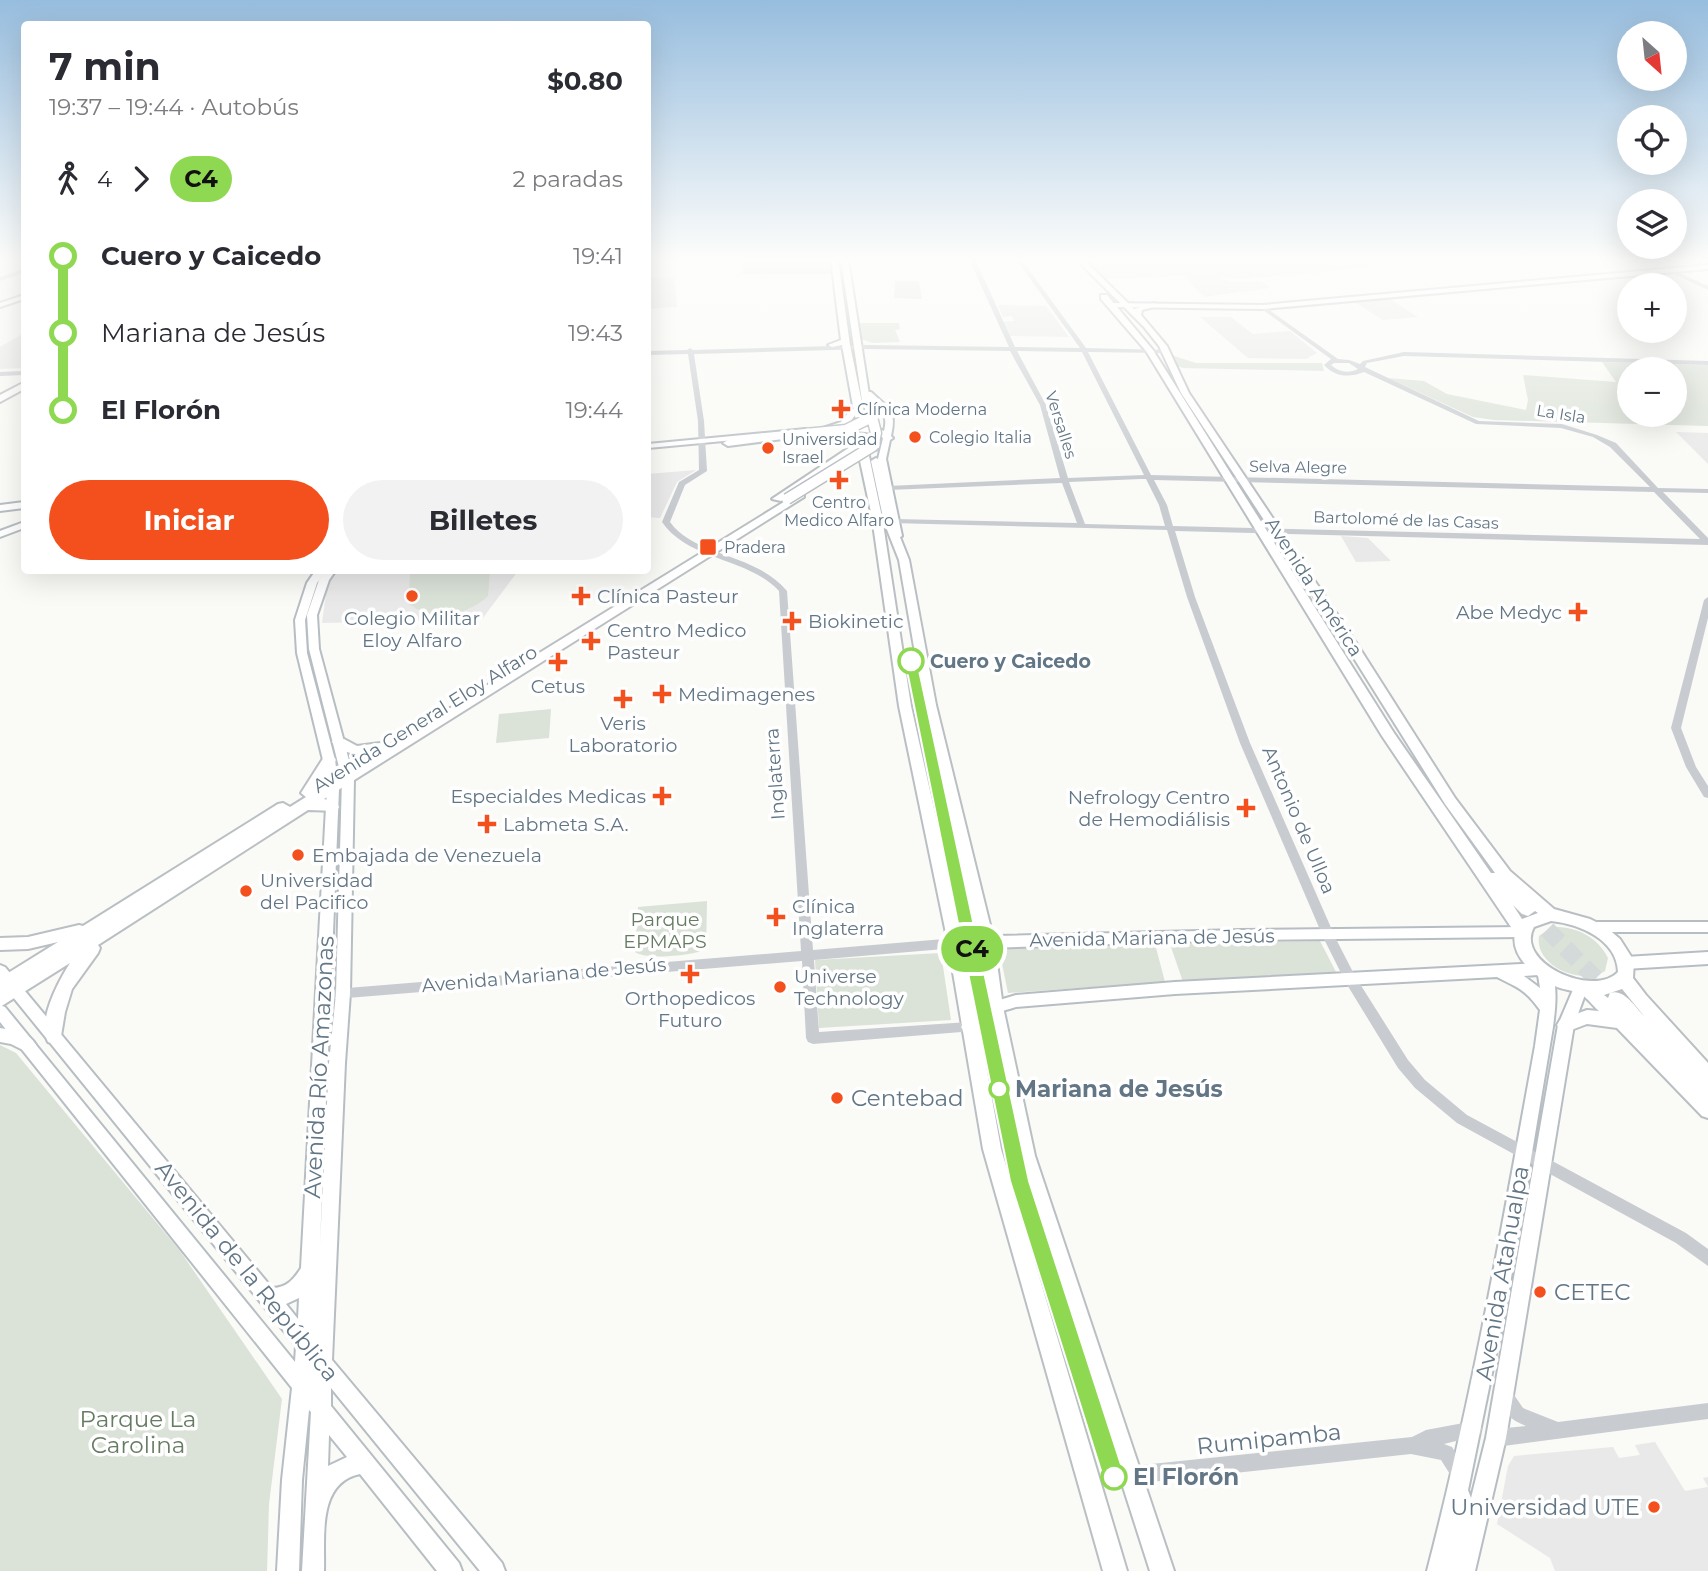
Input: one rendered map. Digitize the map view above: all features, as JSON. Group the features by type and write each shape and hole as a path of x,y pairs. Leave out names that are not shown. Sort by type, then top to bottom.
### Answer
{"main road":[{"path":"844,332 863,467 877,523"},
{"path":"855,332 866,391 858,426"},
{"name":"Avenida América","path":"1135,332 1149,349 1261,531 1444,805 1505,875 1550,915"},
{"name":"Avenida América","path":"1151,332 1164,349 1185,393 1277,531 1522,932"},
{"path":"857,343 872,344"},
{"path":"831,346 846,346"},
{"path":"0,401 21,390"},
{"path":"866,391 888,412 891,420 889,438 881,457 911,596 930,705 986,942 995,1007 1026,1156 1162,1571"},
{"path":"651,448 825,431 835,433 891,420"},
{"path":"728,443 825,431 844,424 877,430 889,438"},
{"path":"703,443 728,443 845,430 858,426 876,433 873,446 779,503"},
{"name":"Avenida General Eloy Alfaro","path":"0,1000 5,985 99,930 779,503 858,426"},
{"path":"864,456 905,706 956,943 995,1160 1115,1571"},
{"path":"876,461 889,522 898,540"},
{"path":"779,503 845,467 863,467"},
{"path":"0,510 21,515"},
{"path":"0,532 21,518"},
{"name":"Avenida General Eloy Alfaro","path":"347,774 380,747 707,548"},
{"name":"Avenida Río Amazonas","path":"288,1571 292,1480 306,1343 332,807 329,760 302,653 300,620 312,583 318,574"},
{"name":"Avenida Río Amazonas","path":"313,1571 337,1063 343,993 347,774 314,649 312,615 328,574"},
{"path":"339,742 347,749 358,751 380,747"},
{"path":"329,760 305,800 332,807"},
{"path":"1444,805 1504,889 1528,910"},
{"path":"1542,971 1523,948 1522,932 1528,923 1537,917 1550,915 1564,916 1593,927 1615,944 1640,1000 1708,1075"},
{"path":"1593,927 1708,927"},
{"path":"0,944 47,940 99,930"},
{"path":"54,1037 56,1014 65,985 99,930"},
{"name":"Avenida Mariana de Jesús","path":"956,943 1522,932"},
{"path":"1625,970 1708,958"},
{"path":"1583,989 1603,990 1616,986 1625,970"},
{"path":"1492,971 1518,978 1536,993 1547,1009"},
{"path":"969,1027 995,1007 1016,1001 1350,979 1542,971 1583,989 1622,1021 1708,1110"},
{"name":"Avenida Atahualpa","path":"1438,1571 1474,1429 1524,1153 1547,1009 1542,971"},
{"name":"Avenida de la República","path":"5,985 54,1037 494,1571"},
{"name":"Avenida Atahualpa","path":"1464,1571 1496,1438 1566,1025 1583,989"},
{"path":"1616,999 1708,1095"},
{"name":"Avenida de la República","path":"0,1011 451,1571"},
{"path":"1566,1025 1587,1017 1622,1021"},
{"path":"0,1035 14,1037 27,1045"},
{"path":"268,1296 278,1298 293,1291 304,1281 309,1267"},
{"path":"315,1521 328,1479 339,1469 363,1463"},
{"path":"1457,1571 1476,1500 1487,1478"},
{"path":"1448,1571 1462,1514 1461,1482"}],"street":[{"name":"Versalles","path":"1005,332 1043,405 1063,478 1082,526"},
{"name":"Antonio de Ulloa","path":"1071,332 1082,348 1171,528 1191,597 1245,743 1328,935 1350,979 1403,1064 1420,1084 1462,1119 1681,1238 1708,1258"},
{"path":"1297,332 1336,360 1350,362 1359,370"},
{"path":"846,346 857,343 1164,349"},
{"path":"872,344 1011,346"},
{"path":"651,352 831,346"},
{"path":"1320,350 1328,368 1335,371 1359,370"},
{"path":"690,351 703,443 703,471 682,484 666,522 676,535 707,548"},
{"path":"1359,370 1365,362 1404,354 1708,363"},
{"path":"1328,363 1336,360"},
{"name":"La Isla","path":"1359,370 1377,375 1479,423 1562,426 1595,436 1613,445 1708,542"},
{"path":"0,372 21,371"},
{"name":"Selva Alegre","path":"888,488 1063,478 1148,477 1708,491"},
{"name":"Bartolomé de las Casas","path":"894,521 1708,542"},
{"name":"Inglaterra","path":"707,548 770,578 783,591 813,1038 969,1027"},
{"path":"1708,600 1676,728 1691,767 1708,794"},
{"name":"Avenida Mariana de Jesús","path":"323,995 956,943"},
{"path":"1503,1394 1517,1414 1558,1430"},
{"path":"1496,1438 1708,1411"},
{"name":"Rumipamba","path":"1132,1475 1411,1445 1426,1439 1474,1429"},
{"name":"Rumipamba","path":"1411,1445 1446,1453 1452,1460 1461,1482"}],"shaded area":[{"path":"1008,332 1066,332 1069,337 1010,336"},
{"path":"1218,332 1292,332 1317,353 1306,359 1248,358"},
{"path":"21,335 21,368 0,369 0,347"},
{"path":"1676,432 1708,433 1708,464"},
{"path":"696,470 677,482 660,518 651,517 651,474"},
{"path":"1341,536 1368,538 1391,561 1356,562"},
{"name":"Colegio Militar Eloy Alfaro","path":"335,574 516,574 482,619 322,623 327,586"},
{"name":"Universidad UTE","path":"1655,1442 1685,1491 1708,1487 1708,1571 1555,1571 1550,1558 1497,1524 1508,1466 1514,1456 1613,1447 1619,1458 1640,1455 1635,1445"}],"green space":[{"path":"859,332 896,332 900,342 872,343 859,338"},
{"path":"1171,355 1196,363 1322,363 1324,371 1183,368 1175,365"},
{"path":"1602,362 1617,362 1617,423 1473,417 1388,378 1424,381 1447,394 1526,410 1528,400 1523,375 1616,382"},
{"path":"1687,364 1708,365 1708,426 1687,425"},
{"path":"410,574 490,574 488,596 460,612 439,615 418,610 409,604"},
{"path":"551,709 549,738 496,743 499,714"},
{"name":"Parque EPMAPS","path":"707,901 706,949 670,956 649,956 635,952 638,907"},
{"path":"1552,927 1569,928 1592,938 1608,958 1605,971 1584,976 1562,970 1552,964 1539,947 1539,936"},
{"path":"1320,941 1336,972 1183,982 1170,944"},
{"path":"998,944 1155,944 1165,982 1008,993"},
{"path":"941,953 951,1020 819,1028 815,960"},
{"name":"Parque La Carolina","path":"0,1045 16,1053 180,1251 282,1399 269,1504 267,1571 0,1571"}],"tunnel":[{"path":"867,413 876,461"},
{"path":"860,417 864,456"},
{"path":"1529,911 1611,994"}],"bus line":[{"name":"C4","path":"911,661 1019,1181 1114,1477"}],"place":[{"name":"Clínica Moderna","path":"841,409"},
{"name":"Colegio Italia","path":"915,437"},
{"name":"Universidad Israel","path":"768,448"},
{"name":"Centro Medico Alfaro","path":"839,480"},
{"name":"Pradera","path":"708,547"},
{"name":"Colegio Militar Eloy Alfaro","path":"412,596"},
{"name":"Clínica Pasteur","path":"581,596"},
{"name":"Abe Medyc","path":"1578,612"},
{"name":"Biokinetic","path":"792,621"},
{"name":"Centro Medico Pasteur","path":"591,641"},
{"name":"Cuero y Caicedo","path":"911,661"},
{"name":"Cetus","path":"558,662"},
{"name":"Medimagenes","path":"662,694"},
{"name":"Veris Laboratorio","path":"623,699"},
{"name":"Especialdes Medicas","path":"662,796"},
{"name":"Nefrology Centro de Hemodiálisis","path":"1246,808"},
{"name":"Labmeta S.A.","path":"487,824"},
{"name":"Embajada de Venezuela","path":"298,855"},
{"name":"Universidad del Pacifico","path":"246,891"},
{"name":"Clínica Inglaterra","path":"776,917"},
{"name":"Orthopedicos Futuro","path":"690,974"},
{"name":"Universe Technology","path":"780,987"},
{"name":"Mariana de Jesús","path":"999,1089"},
{"name":"Centebad","path":"837,1098"},
{"name":"CETEC","path":"1540,1292"},
{"name":"El Florón","path":"1114,1477"},
{"name":"Universidad UTE","path":"1654,1507"}]}
